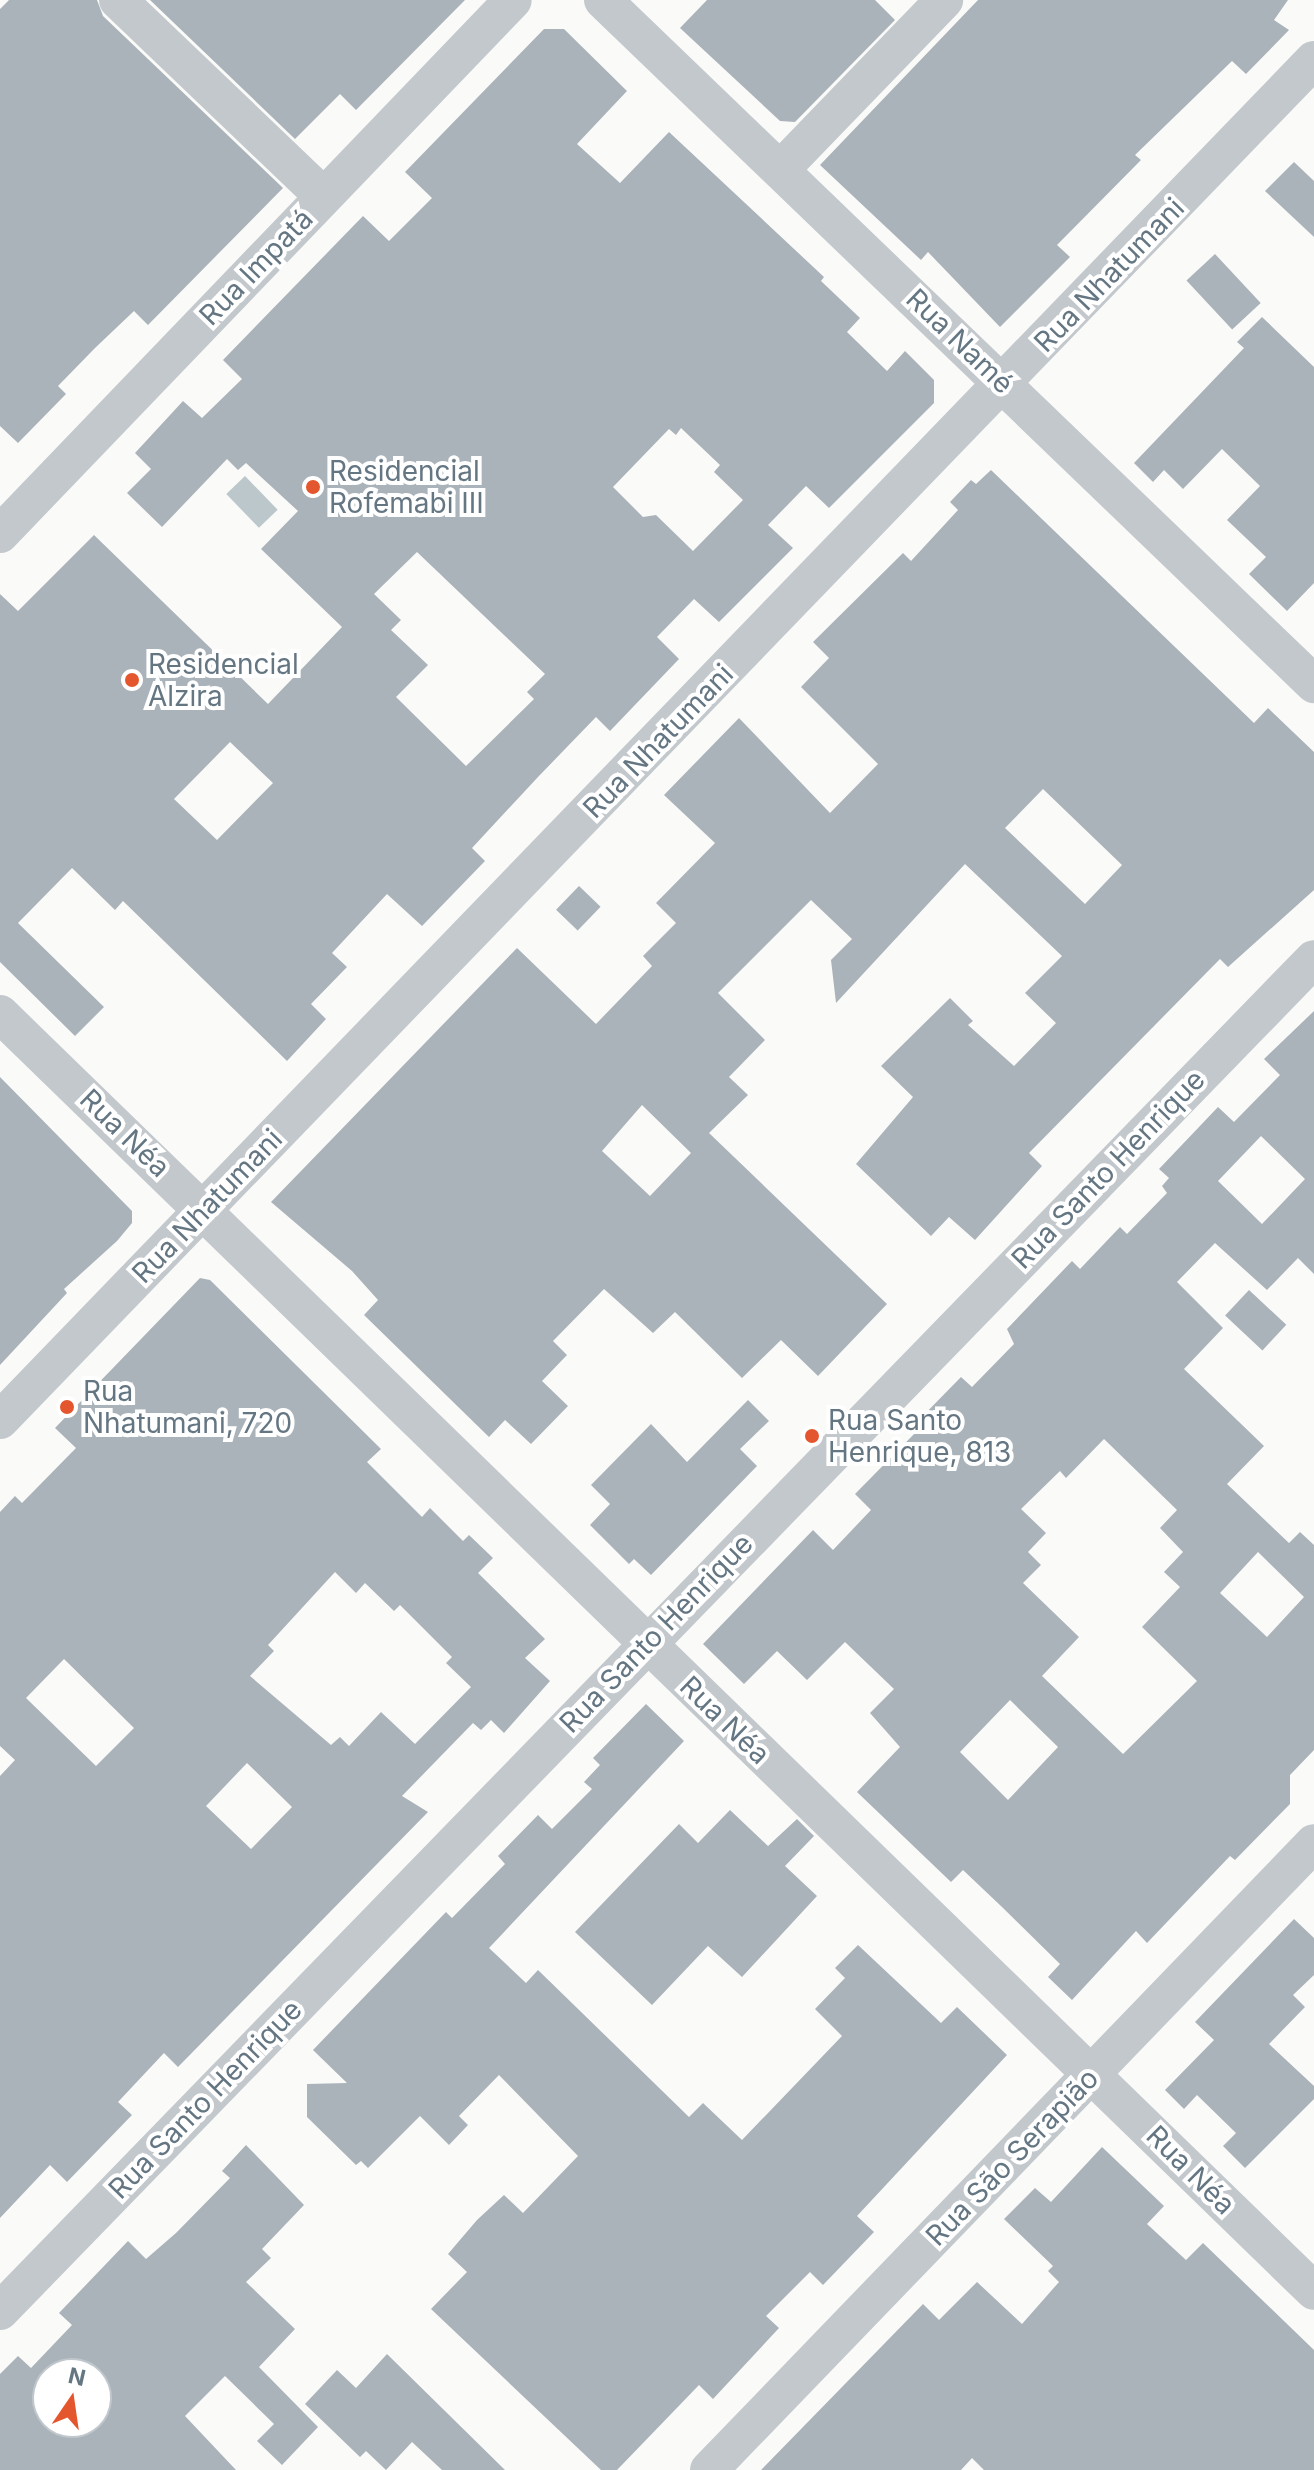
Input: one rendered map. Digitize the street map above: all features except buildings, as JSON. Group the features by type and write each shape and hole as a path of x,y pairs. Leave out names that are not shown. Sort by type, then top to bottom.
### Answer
{"street":[{"path":"118,0 323,196"},
{"name":"Rua Impatá","path":"0,534 513,0"},
{"name":"Rua Namé","path":"603,0 1314,684"},
{"path":"781,169 944,0"},
{"name":"Rua Nhatumani","path":"0,1420 1314,60"},
{"name":"Rua Santo Henrique","path":"0,2311 1314,959"},
{"name":"Rua Néa","path":"0,1014 1314,2291"},
{"name":"Rua São Serapião","path":"709,2470 1314,1843"}],"shaded area":[{"path":"245,476 278,510 259,528 226,494"}],"place":[{"name":"Residencial Rofemabi III","path":"313,487"},
{"name":"Residencial Alzira","path":"132,680"},
{"name":"Rua Nhatumani, 720","path":"67,1407"},
{"name":"Rua Santo Henrique, 813","path":"812,1436"}]}
